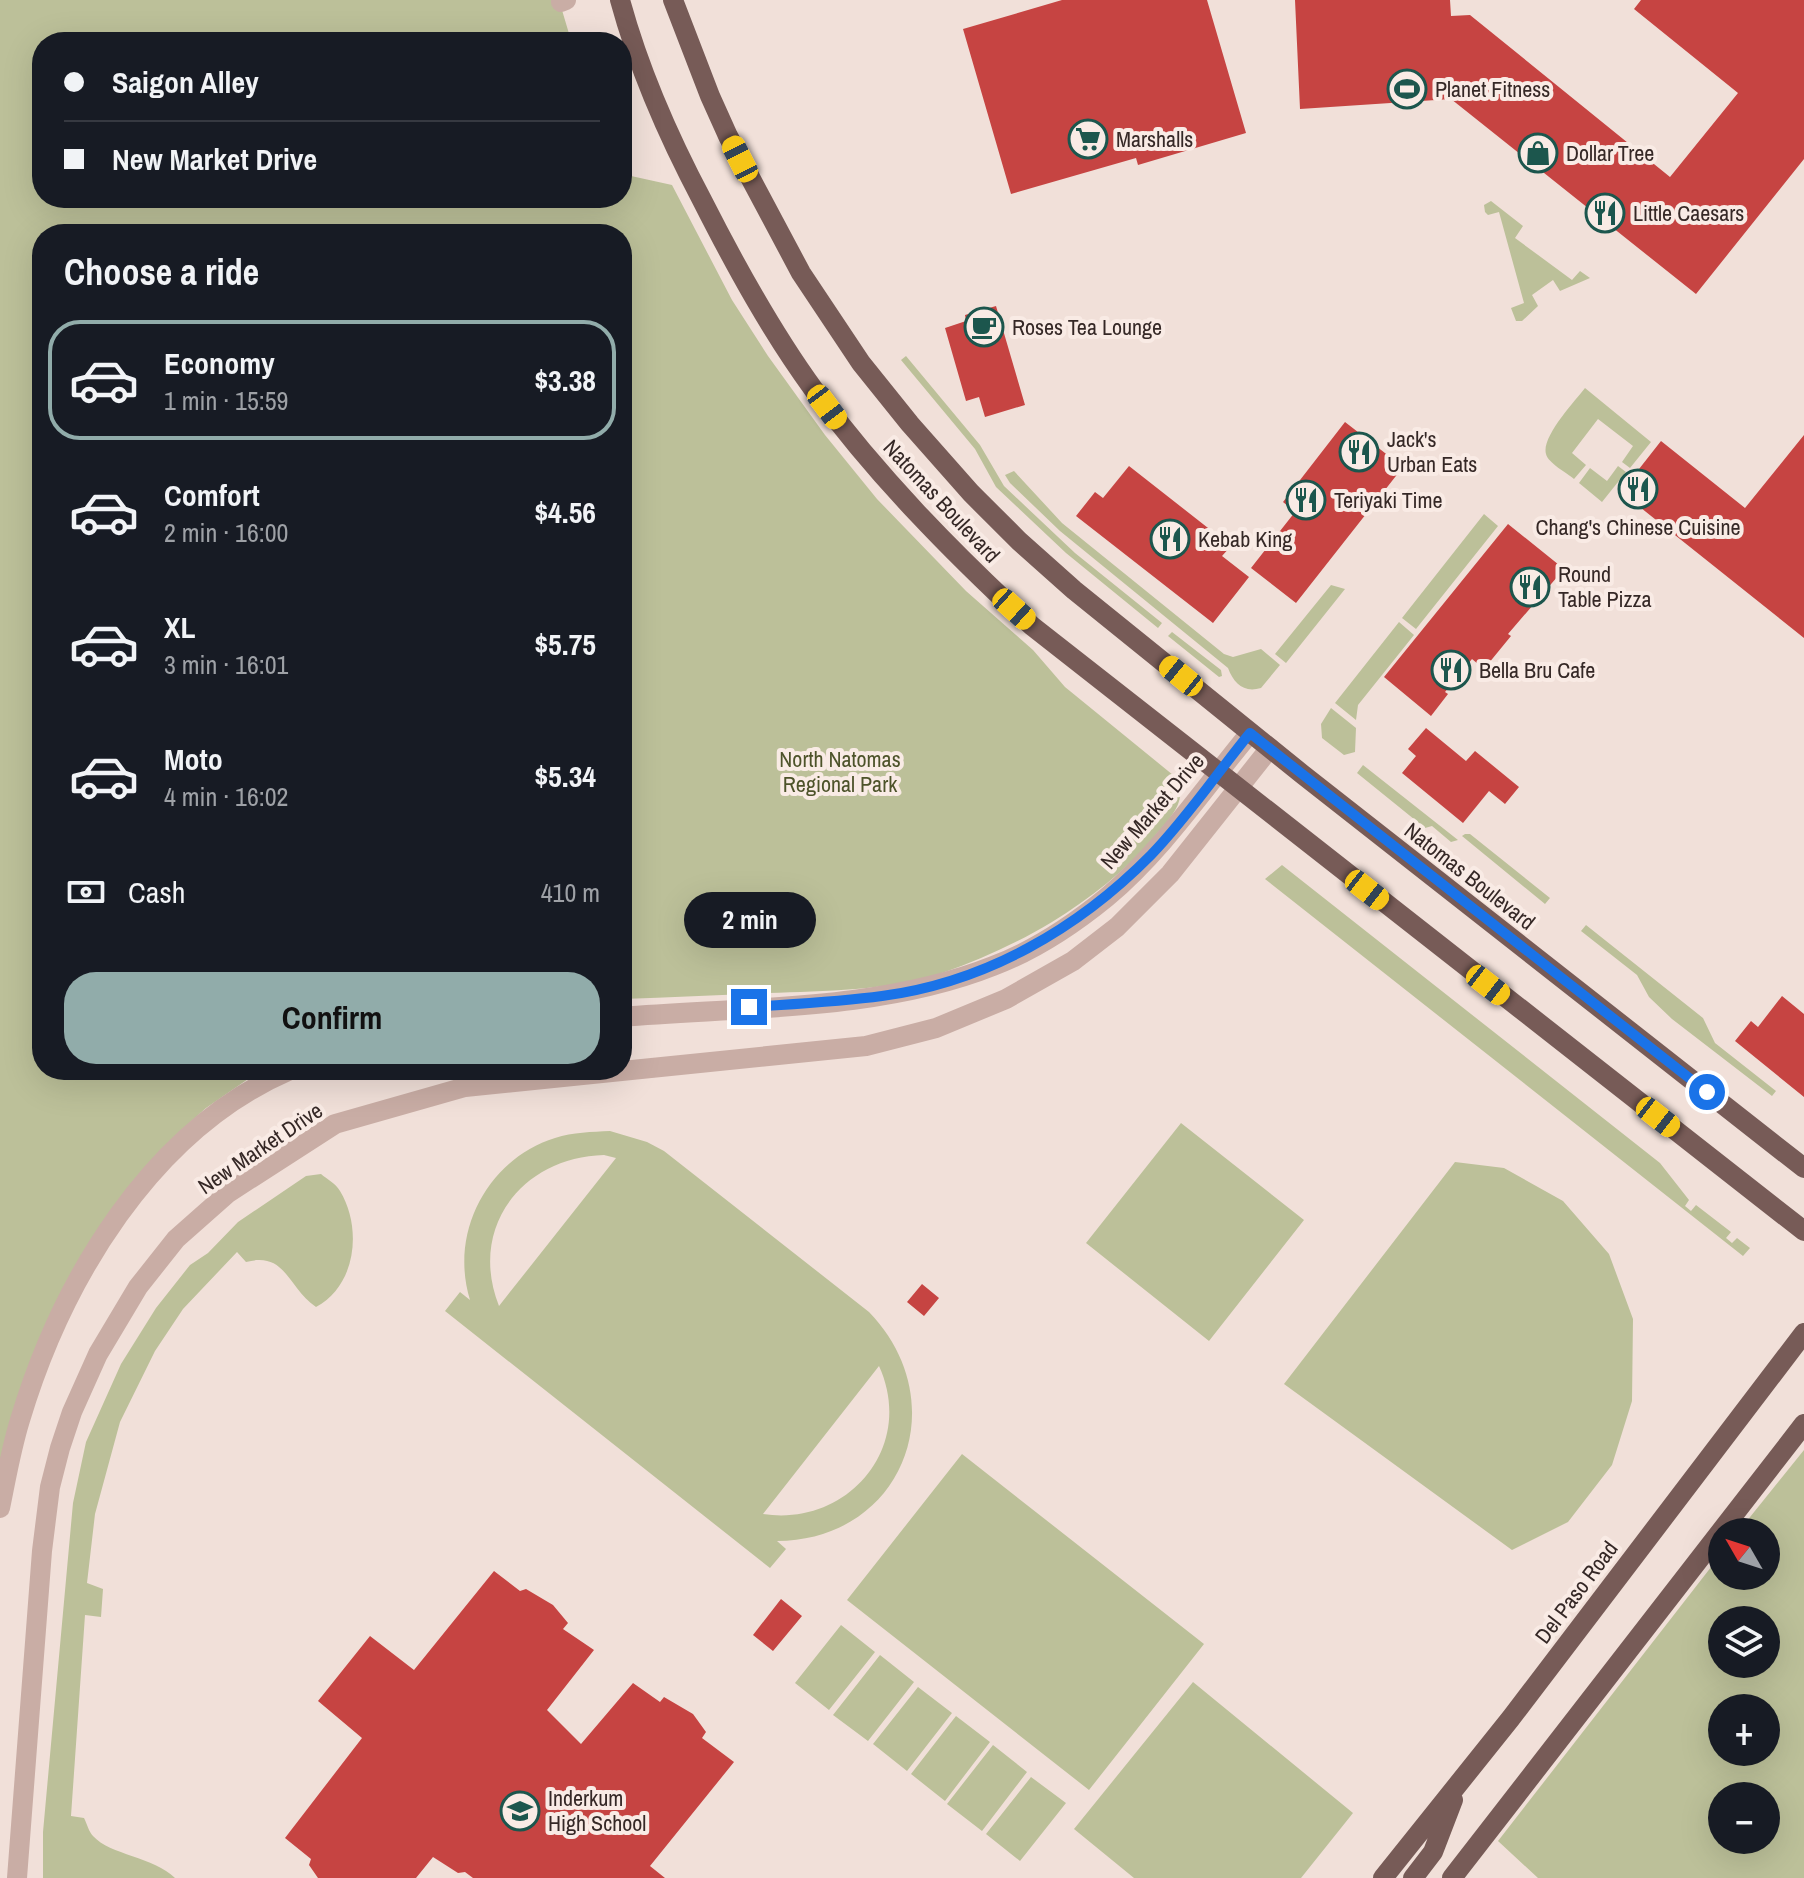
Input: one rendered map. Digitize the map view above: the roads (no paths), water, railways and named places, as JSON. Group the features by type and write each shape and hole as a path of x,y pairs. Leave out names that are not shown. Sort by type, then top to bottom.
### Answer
{"main road":[{"name":"Natomas Boulevard","path":"620,0 631,32"},
{"name":"Natomas Boulevard","path":"673,0 716,109 801,273 883,390 948,469 1019,541 1074,590 1250,733 1804,1168"},
{"name":"Natomas Boulevard","path":"632,35 650,87 683,164 776,333 841,425 934,532 1032,626 1804,1231"},
{"name":"Del Paso Road","path":"1383,1878 1461,1781 1804,1333"},
{"path":"1452,1878 1804,1424"},
{"path":"1413,1878 1433,1852 1461,1781"}],"street":[{"name":"New Market Drive","path":"632,1016 884,996 939,984 995,966 1049,937 1106,897 1153,853 1250,733"},
{"name":"New Market Drive","path":"632,1070 866,1046 936,1028 1006,999 1073,961 1117,927 1170,874 1270,748"},
{"name":"New Market Drive","path":"0,1508 19,1421 44,1351 76,1285 115,1223 163,1162 193,1131 237,1097 270,1080"},
{"name":"New Market Drive","path":"17,1878 42,1551 53,1474 72,1412 98,1354 138,1287 176,1239 228,1193 335,1124 465,1087 533,1080"}],"place":[{"name":"Planet Fitness","path":"1407,89"},
{"name":"Marshalls","path":"1088,139"},
{"name":"Dollar Tree","path":"1538,153"},
{"name":"Little Caesars","path":"1605,213"},
{"name":"Roses Tea Lounge","path":"984,327"},
{"name":"Jack's Urban Eats","path":"1359,452"},
{"name":"Chang's Chinese Cuisine","path":"1638,489"},
{"name":"Teriyaki Time","path":"1306,500"},
{"name":"Kebab King","path":"1170,539"},
{"name":"Round Table Pizza","path":"1530,587"},
{"name":"Bella Bru Cafe","path":"1451,670"},
{"name":"Inderkum High School","path":"520,1811"}],"park label":[{"name":"North Natomas Regional Park","path":"840,772"}]}
